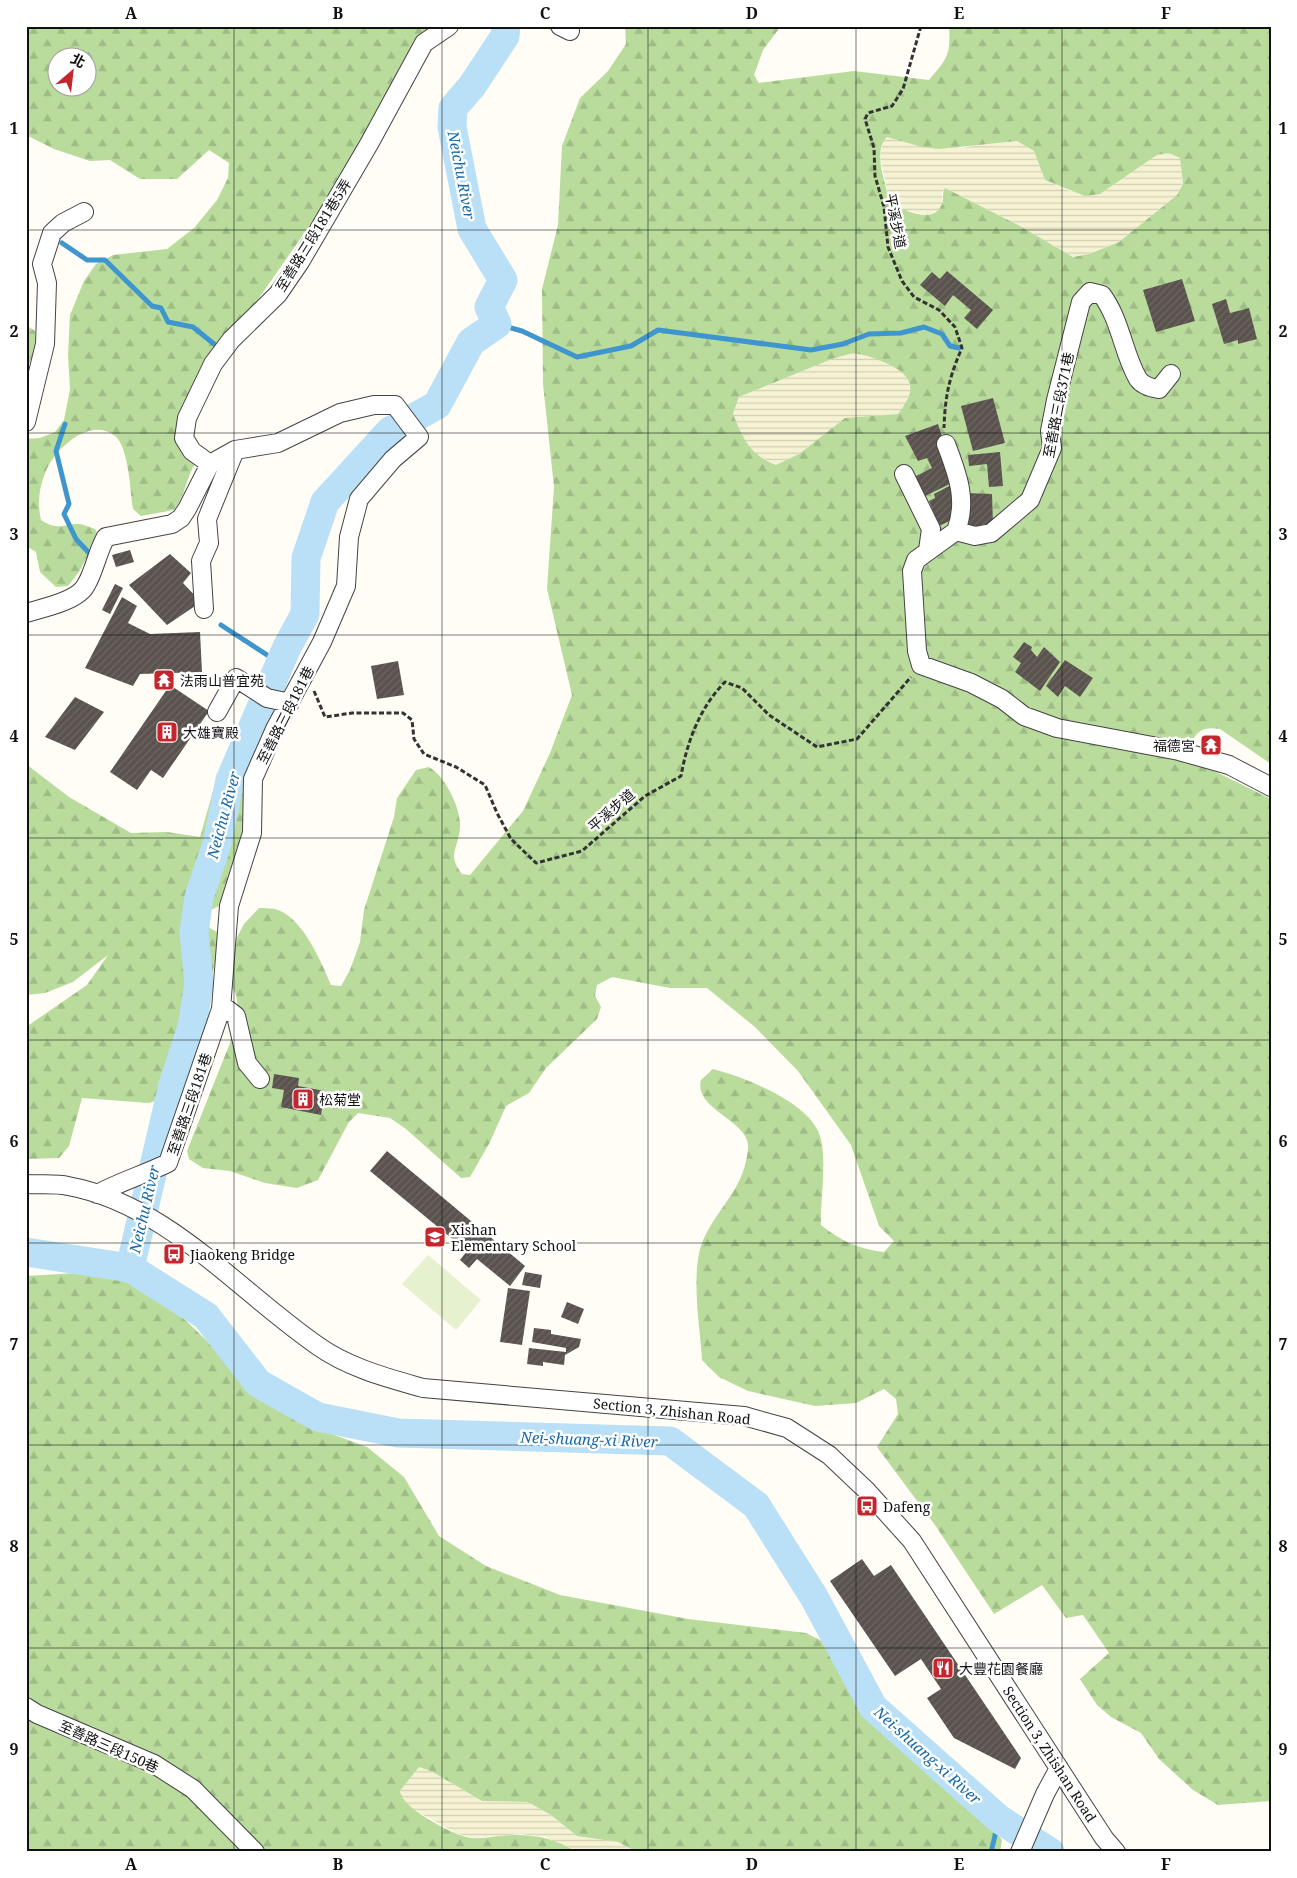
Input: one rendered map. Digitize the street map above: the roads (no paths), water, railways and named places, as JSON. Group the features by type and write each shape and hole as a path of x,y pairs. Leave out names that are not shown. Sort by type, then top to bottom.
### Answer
{"street":[{"name":"至善路三段181巷5弄","path":"210,464 192,451 184,438 188,418 214,364 231,340 278,294 300,262 369,144 424,43 449,26"},
{"path":"26,422 45,344 47,283 42,264 52,233 63,223 84,212"},
{"name":"至善路三段371巷","path":"956,531 975,536 991,533 1030,500 1052,448 1050,431 1056,400 1081,302 1090,292 1102,295 1112,309 1139,380 1150,388 1159,389 1171,374"},
{"name":"至善路三段181巷","path":"97,1194 120,1182 137,1177 168,1163 221,1009 229,906 252,833 252,779 275,729 322,642 346,586 349,537 359,500 393,459 419,437 395,405 374,405 340,413 278,443 235,450"},
{"path":"946,444 962,491 961,518 956,531 916,560 912,571 916,650 921,665 971,683 1002,700 1024,716 1057,728 1179,751 1221,763 1271,787"},
{"path":"26,613 59,604 86,587 106,537 172,524 181,518 210,464 235,450"},
{"path":"204,609 200,561 209,543 208,519 235,450"},
{"path":"904,474 931,529 928,550"},
{"path":"217,712 236,678 267,698 290,703"},
{"path":"221,1009 227,1009 236,1016 247,1063 260,1079"},
{"path":"28,1183 67,1186 97,1194"},
{"name":"Section 3, Zhishan Road","path":"97,1194 156,1222 182,1239 319,1347 373,1373 423,1388 744,1416 787,1428 829,1455 866,1490 912,1541 1104,1838 1116,1852"},
{"name":"至善路三段150巷","path":"26,1707 37,1714 154,1764 193,1789 255,1852"},
{"path":"1020,1852 1045,1794 1059,1768"}],"waterway":[{"name":"Neichu River","path":"130,1268 173,1085 192,1027 199,983 194,932 199,897 217,844 230,780 287,647 305,614 306,558 325,502 390,431 437,405 471,342 497,324 489,307 503,280 472,229 452,127 453,108 472,86 505,36 506,26"},
{"path":"62,243 87,260 105,260 152,306 161,308 168,322 193,327 214,344"},
{"path":"497,324 522,331 577,357 631,346 658,330 811,350 843,344 869,334 901,333 924,327 942,334 950,346 959,348"},
{"path":"65,424 56,451 69,504 64,514 76,539 91,555"},
{"path":"221,625 281,664"},
{"name":"Nei-shuang-xi River","path":"26,1252 130,1268 206,1316 258,1383 318,1417 398,1433 670,1441 756,1505 814,1597 873,1707 999,1819 1050,1852"},
{"path":"991,1852 999,1819"}],"place":[{"name":"法雨山普宜苑","path":"164,680"},
{"name":"大雄寶殿","path":"167,732"},
{"name":"福德宮","path":"1211,745"},
{"name":"松菊堂","path":"303,1099"},
{"name":"Xishan Elementary School","path":"435,1237"},
{"name":"Jiaokeng Bridge","path":"174,1254"},
{"name":"Dafeng","path":"867,1506"},
{"name":"大豐花園餐廳","path":"943,1668"}]}
